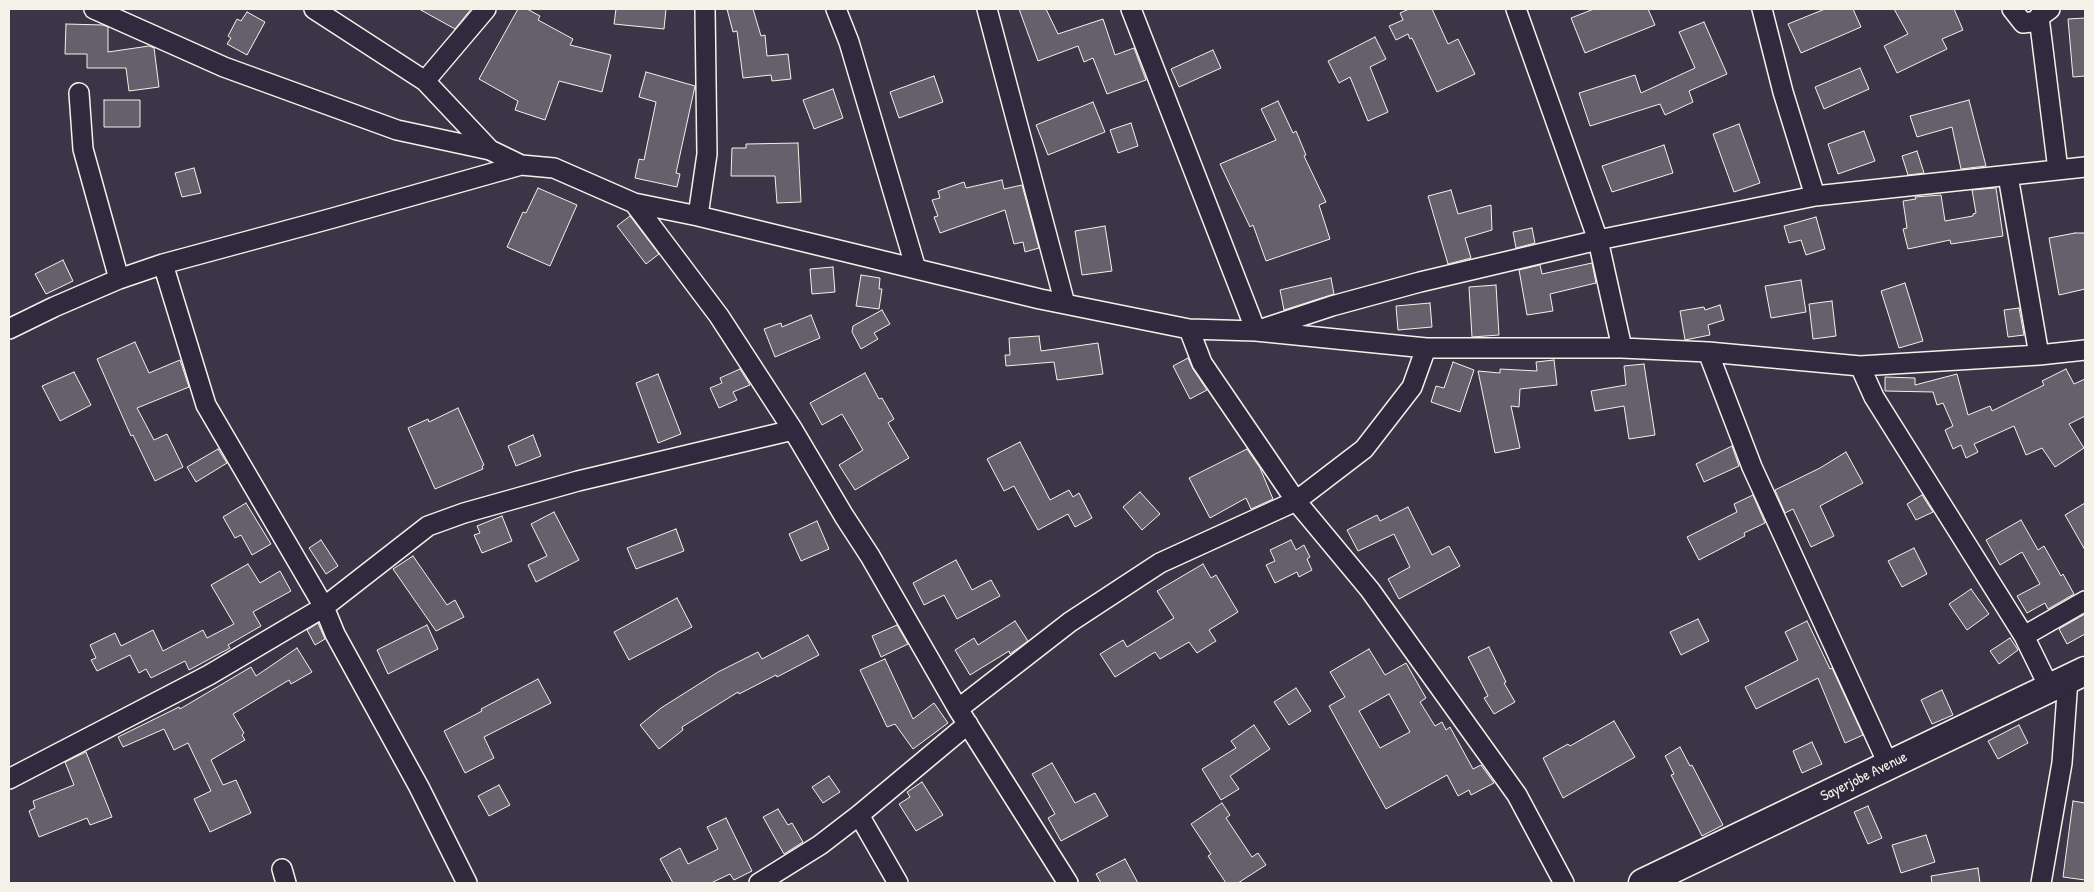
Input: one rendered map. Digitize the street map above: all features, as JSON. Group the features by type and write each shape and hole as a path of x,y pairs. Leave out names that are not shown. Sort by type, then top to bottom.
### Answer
{"street":[{"path":"94,9 224,67 388,126 490,150 521,165 554,168 634,203 698,216 1065,304 1189,329 1256,331 1426,348 1622,348 1708,352 1860,366 2039,355 2085,350"},
{"path":"314,9 425,81 490,150"},
{"path":"425,81 486,9"},
{"path":"698,216 707,154 705,9"},
{"path":"836,9 849,42 916,269"},
{"path":"987,9 1065,304"},
{"path":"1131,9 1256,331"},
{"path":"1516,9 1598,240 1622,348"},
{"path":"1762,9 1783,92 1815,196"},
{"path":"2012,9 2023,23 2045,15 2058,170"},
{"path":"79,93 83,149 119,279"},
{"path":"9,329 54,306 119,279 163,264 521,165"},
{"path":"1256,331 1332,306 1420,282 1598,240 1815,196 2085,167"},
{"path":"2008,176 2039,355"},
{"path":"634,203 719,316 793,430 870,556 963,716 1068,883"},
{"path":"163,264 206,405 324,607 335,634 419,787 467,883"},
{"path":"1189,329 1202,363 1296,501 1370,590 1517,795 1564,883"},
{"path":"759,883 820,844 859,815 963,716 1070,622 1160,563 1296,501 1364,449 1412,387 1426,348"},
{"path":"1708,352 1756,475 1889,766"},
{"path":"1860,366 1874,397 2024,636 2068,680 2062,764 2041,883"},
{"path":"9,779 209,675 324,607 428,526 464,513 578,481 793,430"},
{"path":"2024,636 2085,601"},
{"name":"Sayerjobe Avenue","path":"1643,883 2068,680"},
{"path":"859,815 898,883"}],"building":[{"path":"419,9 471,9 455,29"},
{"path":"518,9 527,9 540,16 538,20 573,39 570,45 611,55 602,92 559,81 545,120 515,110 518,101 479,79"},
{"path":"616,9 666,9 664,29 614,24"},
{"path":"727,9 753,9 761,36 765,35 767,56 788,54 791,79 772,81 771,75 743,78 737,31 733,32"},
{"path":"1019,9 1046,9 1058,34 1103,19 1115,55 1134,48 1146,80 1107,94 1093,58 1084,62 1078,46 1038,61"},
{"path":"1409,9 1432,9 1448,44 1458,39 1475,74 1437,92 1412,38 1410,39 1408,34 1396,40 1389,26 1403,20 1400,13"},
{"path":"1594,9 1648,9 1655,25 1585,53 1571,18"},
{"path":"1825,9 1853,9 1861,27 1801,53 1788,24"},
{"path":"1894,9 1954,9 1963,30 1942,39 1947,49 1897,73 1884,46 1908,34"},
{"path":"247,12 265,22 247,55 227,44 231,38 228,36 237,19 241,21"},
{"path":"2085,18 2085,76 2073,77 2068,19"},
{"path":"1704,22 1727,74 1689,91 1693,102 1665,115 1660,104 1590,126 1579,93 1635,75 1641,93 1695,68 1679,32"},
{"path":"66,24 103,25 108,27 108,52 149,46 154,48 159,87 129,91 126,68 87,68 87,54 65,54"},
{"path":"1375,37 1386,59 1370,67 1388,112 1368,121 1350,77 1339,83 1328,61"},
{"path":"1213,50 1221,68 1179,87 1171,69"},
{"path":"1860,68 1869,89 1824,109 1815,87"},
{"path":"646,72 695,86 676,173 680,174 677,187 635,178 639,159 644,160 656,102 639,97"},
{"path":"934,76 943,102 899,118 890,92"},
{"path":"833,89 843,118 814,129 803,100"},
{"path":"104,100 140,100 140,127 104,127"},
{"path":"1969,100 1986,166 1961,169 1952,127 1917,137 1910,116"},
{"path":"1278,101 1293,133 1296,131 1306,155 1304,156 1326,202 1319,205 1330,239 1266,261 1253,225 1250,227 1220,164 1276,140 1261,109"},
{"path":"1093,102 1105,132 1048,155 1036,125"},
{"path":"1131,123 1138,146 1118,153 1110,130"},
{"path":"1739,124 1760,183 1734,192 1713,134"},
{"path":"1864,131 1875,161 1838,174 1828,144"},
{"path":"798,143 801,202 777,203 775,176 731,176 732,148 746,148 746,144"},
{"path":"1664,145 1673,173 1612,192 1602,166"},
{"path":"1917,151 1924,173 1908,175 1902,156"},
{"path":"194,168 201,193 182,197 175,173"},
{"path":"1002,180 1004,189 1022,185 1039,248 1025,252 1023,242 1014,244 1005,210 940,233 934,217 938,216 932,200 940,198 938,191 964,182 966,188"},
{"path":"538,188 577,205 550,266 507,247 523,212 526,213"},
{"path":"1996,188 2003,236 1951,244 1950,240 1908,249 1903,229 1907,228 1903,201 1916,199 1915,197 1941,195 1945,221 1973,216 1976,213 1972,190"},
{"path":"1451,190 1458,214 1491,205 1492,230 1465,238 1471,258 1448,264 1428,196"},
{"path":"630,216 659,254 646,264 617,226"},
{"path":"1816,217 1825,249 1806,255 1801,240 1789,243 1784,226"},
{"path":"1105,226 1112,271 1082,275 1075,231"},
{"path":"1532,228 1535,243 1516,248 1513,232"},
{"path":"2085,233 2085,289 2059,295 2049,238"},
{"path":"63,260 73,281 46,294 35,274"},
{"path":"1592,263 1596,283 1550,294 1553,311 1527,315 1519,270 1540,265 1542,274"},
{"path":"833,267 835,292 812,294 810,269"},
{"path":"861,275 880,278 879,289 882,289 879,309 856,306"},
{"path":"1331,278 1334,294 1284,310 1280,290"},
{"path":"1801,280 1806,312 1771,318 1765,286"},
{"path":"1905,283 1923,341 1899,348 1881,291"},
{"path":"1496,285 1499,335 1472,337 1469,287"},
{"path":"1832,301 1836,336 1813,339 1809,304"},
{"path":"1430,303 1432,327 1398,330 1396,306"},
{"path":"1720,305 1724,320 1708,325 1710,335 1685,340 1680,311 1704,307 1705,310"},
{"path":"2019,308 2024,335 2008,337 2004,310"},
{"path":"882,310 890,324 874,333 878,339 861,349 852,332 853,326"},
{"path":"811,315 820,338 775,357 764,329 781,323 782,327"},
{"path":"1039,336 1041,351 1098,343 1103,374 1057,380 1054,362 1006,366 1005,355 1010,355 1009,338"},
{"path":"135,342 149,373 180,360 189,387 137,408 154,440 167,434 183,467 155,481 133,435 131,436 97,359"},
{"path":"1188,358 1207,390 1190,399 1173,366"},
{"path":"1554,360 1557,385 1520,389 1519,407 1511,406 1520,448 1495,453 1478,371 1500,373 1500,369 1537,371 1536,362"},
{"path":"1453,362 1474,370 1460,412 1431,402 1436,386 1444,388"},
{"path":"1644,364 1655,435 1629,439 1624,406 1595,411 1591,391 1626,385 1624,366"},
{"path":"740,369 750,385 733,392 737,400 719,408 710,388 722,383 720,378"},
{"path":"2066,369 2074,384 2085,379 2085,416 2069,424 2084,448 2055,467 2042,448 2026,455 2014,426 1974,444 1978,452 1966,458 1961,445 1953,449 1945,430 1953,426 1943,403 1937,405 1933,392 1885,391 1885,377 1915,378 1915,385 1957,374 1968,415 1990,406 1992,411 2044,385 2042,381"},
{"path":"74,372 91,405 60,421 42,386"},
{"path":"865,373 879,399 882,398 894,419 888,423 909,458 855,490 839,465 863,450 842,414 822,425 810,403"},
{"path":"658,374 681,434 658,443 636,383"},
{"path":"458,408 484,465 482,466 483,469 435,489 408,428 428,419 429,422"},
{"path":"533,435 541,456 516,466 508,446"},
{"path":"1020,442 1050,500 1069,490 1073,497 1079,493 1092,518 1075,527 1068,514 1038,530 1014,486 1004,491 987,459"},
{"path":"1732,446 1739,466 1704,482 1696,464"},
{"path":"218,449 227,463 196,482 187,467"},
{"path":"1247,449 1260,468 1273,499 1251,509 1246,498 1210,518 1189,478"},
{"path":"1846,452 1863,483 1820,506 1834,536 1811,547 1793,509 1785,513 1775,490 1820,468"},
{"path":"1140,492 1160,514 1142,530 1123,507"},
{"path":"1753,495 1765,523 1744,533 1745,536 1699,560 1687,537 1737,512 1734,504"},
{"path":"1922,495 1933,512 1916,520 1907,504"},
{"path":"246,503 271,544 252,555 241,535 235,538 223,517"},
{"path":"2085,503 2085,550 2065,515"},
{"path":"1408,507 1432,555 1449,546 1460,566 1399,599 1388,579 1410,567 1394,534 1358,551 1347,530 1377,515 1380,521"},
{"path":"554,512 579,560 536,582 528,565 547,556 531,524"},
{"path":"502,516 512,541 482,553 474,535 480,533 477,526"},
{"path":"2021,520 2038,550 2044,546 2074,594 2048,609 2045,603 2027,613 2017,596 2040,584 2022,552 2000,565 1986,540"},
{"path":"817,521 829,549 801,561 789,534"},
{"path":"676,529 684,551 636,569 627,548"},
{"path":"321,540 338,566 326,574 309,548"},
{"path":"1291,540 1296,550 1304,545 1310,557 1307,559 1312,570 1299,577 1297,572 1275,583 1266,565 1275,561 1270,550"},
{"path":"1914,548 1927,574 1902,587 1888,561"},
{"path":"413,556 447,605 455,600 464,617 436,631 393,569"},
{"path":"956,560 972,590 991,580 1000,596 957,619 944,595 924,605 913,583"},
{"path":"248,564 260,583 280,571 291,591 253,612 261,626 228,645 230,648 189,670 185,661 151,678 146,669 139,673 130,655 97,671 91,660 96,658 90,645 115,633 121,646 153,630 163,651 203,630 207,638 234,624 211,585"},
{"path":"1203,564 1211,578 1216,575 1238,612 1209,630 1216,641 1197,653 1189,642 1160,659 1155,652 1115,677 1100,654 1123,640 1127,647 1174,618 1157,591"},
{"path":"1971,589 1989,614 1967,630 1949,604"},
{"path":"677,598 692,627 629,660 614,632"},
{"path":"2085,614 2085,634 2067,644 2059,629"},
{"path":"1698,619 1709,641 1681,655 1670,632"},
{"path":"1015,621 1028,641 1010,654 1009,651 970,675 955,650 974,638 978,645"},
{"path":"1807,621 1830,669 1832,668 1863,735 1845,743 1818,678 1756,709 1745,687 1798,660 1785,632"},
{"path":"318,623 325,639 315,645 307,630"},
{"path":"427,625 438,649 388,674 377,650"},
{"path":"897,625 908,644 881,657 872,636"},
{"path":"808,635 819,655 777,677 776,675 739,694 738,692 682,727 683,730 659,749 640,725 661,708 718,672 758,652 762,659"},
{"path":"2010,638 2018,650 1999,664 1990,651"},
{"path":"1489,647 1506,682 1504,683 1515,702 1494,714 1484,698 1488,696 1468,657"},
{"path":"297,648 312,672 291,684 289,680 233,714 244,733 242,735 245,740 211,760 223,785 236,780 251,813 210,832 194,799 211,791 188,743 174,750 164,729 123,747 118,737 179,707 180,709 251,667 256,676"},
{"path":"1369,649 1385,675 1406,663 1426,698 1420,702 1435,726 1442,722 1446,730 1450,727 1473,769 1481,765 1494,783 1471,795 1469,790 1458,796 1447,775 1386,809 1329,706 1345,697 1330,672","holes":["1389,694 1410,732 1380,748 1359,711"]},
{"path":"885,659 913,719 934,703 948,723 913,749 895,724 887,727 860,670"},
{"path":"538,679 551,703 484,737 494,758 465,773 444,731"},
{"path":"1296,688 1311,711 1289,725 1274,702"},
{"path":"1942,690 1953,715 1932,724 1921,700"},
{"path":"1614,721 1635,757 1563,798 1543,758 1568,744 1570,746"},
{"path":"1254,725 1270,749 1230,776 1239,789 1221,800 1202,769 1236,748 1231,741"},
{"path":"2019,725 2028,743 1998,759 1988,741"},
{"path":"1812,742 1822,764 1802,773 1793,751"},
{"path":"1680,747 1690,766 1692,765 1723,825 1702,836 1671,775 1674,774 1665,756"},
{"path":"86,752 112,817 90,825 87,818 39,837 29,811 35,808 33,801 74,785 65,762"},
{"path":"1052,763 1075,803 1095,793 1108,816 1061,841 1048,818 1055,814 1032,774"},
{"path":"829,776 840,792 823,803 812,787"},
{"path":"922,782 943,815 916,831 899,804 910,797 907,792"},
{"path":"499,785 510,805 489,816 478,796"},
{"path":"2073,801 2085,803 2085,880 2063,877"},
{"path":"1222,803 1230,815 1226,818 1252,857 1258,853 1266,865 1238,883 1226,883 1208,856 1211,854 1191,824"},
{"path":"1868,806 1882,838 1868,844 1854,812"},
{"path":"778,809 788,825 792,823 803,842 784,854 763,817"},
{"path":"726,818 752,871 734,880 730,874 711,883 673,883 660,859 680,848 688,864 718,849 707,827"},
{"path":"1926,835 1935,862 1901,873 1892,845"},
{"path":"1125,859 1138,883 1101,883 1096,874"},
{"path":"1978,868 1980,883 1932,883 1931,876"}]}
